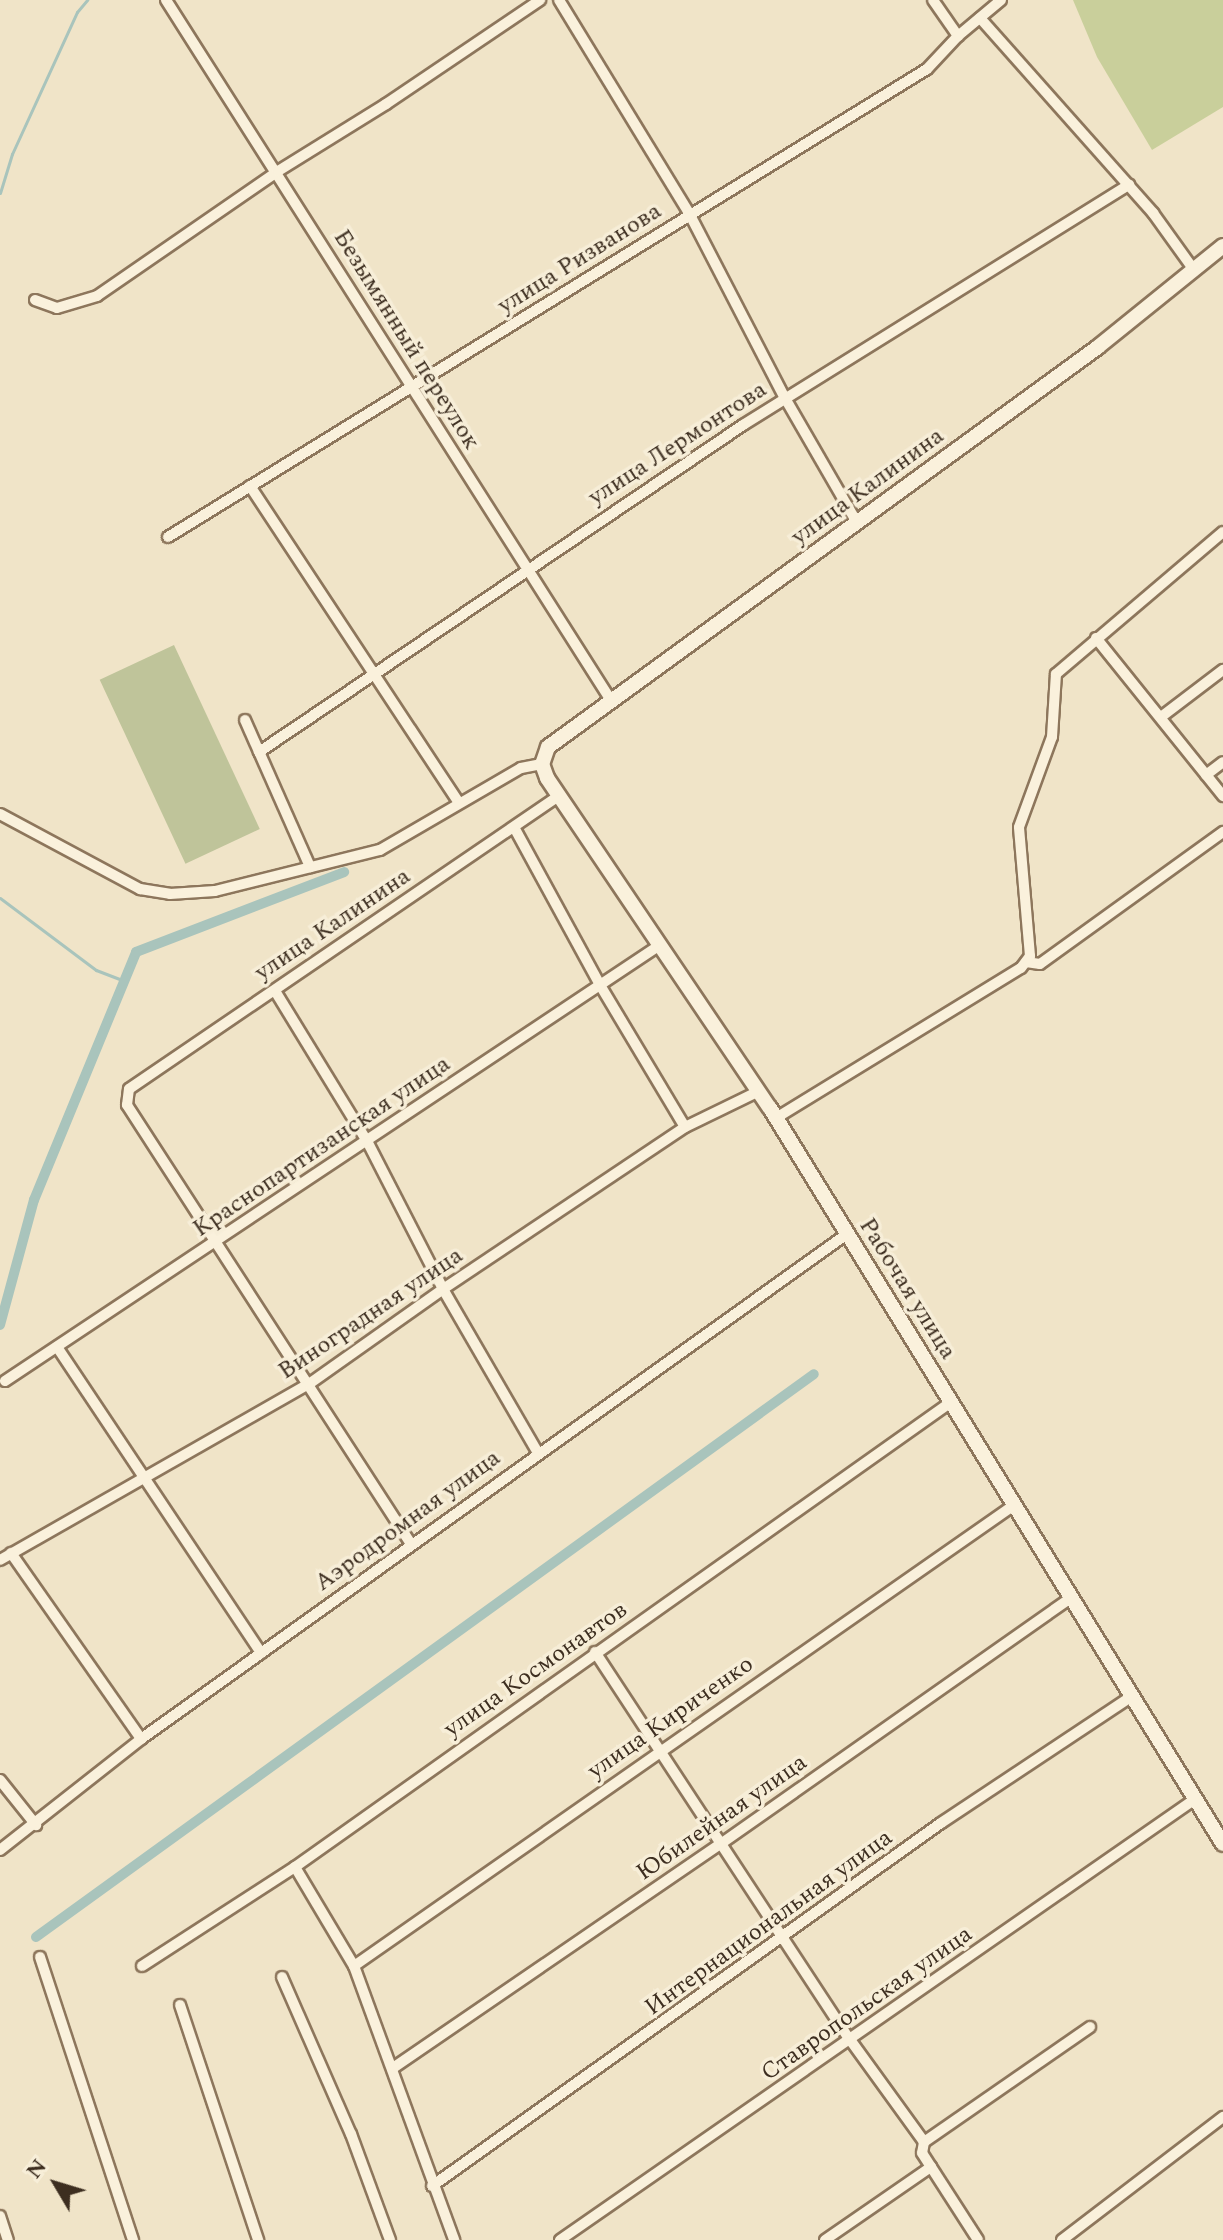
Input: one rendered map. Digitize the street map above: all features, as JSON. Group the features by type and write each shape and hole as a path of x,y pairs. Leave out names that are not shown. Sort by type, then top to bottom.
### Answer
{"street":[{"name":"Безымянный переулок","path":"166,0 278,171 525,569 612,702"},
{"path":"35,300 57,308 97,296 278,171 386,104 540,0"},
{"path":"559,0 690,215 785,398 856,521"},
{"path":"933,0 958,36"},
{"name":"улица Ризванова","path":"168,537 927,69 958,36 1001,0"},
{"path":"980,18 1129,185 1194,270"},
{"name":"улица Лермонтова","path":"259,752 525,569 785,398 1129,185"},
{"name":"улица Калинина","path":"542,764 548,747 1098,347 1223,246"},
{"path":"250,486 458,802"},
{"path":"776,1118 1023,965 1030,956 1019,827 1052,737 1056,674 1223,532"},
{"path":"1096,638 1223,796"},
{"path":"1161,717 1223,670"},
{"path":"245,720 310,867"},
{"path":"1206,775 1223,762"},
{"path":"0,814 140,889 170,894 215,891 380,850 521,768 542,764"},
{"name":"Рабочая улица","path":"542,764 547,778 759,1091 1223,1844"},
{"name":"улица Калинина","path":"214,1244 127,1105 129,1089 515,829 560,795"},
{"path":"515,829 600,985 685,1127"},
{"path":"1023,965 1040,964 1223,832"},
{"name":"Краснопартизанская улица","path":"5,1381 660,945"},
{"path":"275,991 367,1141 443,1289 538,1453"},
{"name":"Виноградная улица","path":"0,1560 309,1384 443,1289 685,1127 759,1091"},
{"name":"Аэродромная улица","path":"0,1850 36,1825 141,1739 847,1234"},
{"path":"214,1244 309,1384 411,1544"},
{"path":"57,1347 261,1653"},
{"name":"улица Космонавтов","path":"142,1966 295,1867 951,1402"},
{"name":"улица Кириченко","path":"354,1966 659,1750 1014,1505"},
{"path":"11,1553 141,1739"},
{"name":"Юбилейная улица","path":"393,2068 722,1843 1071,1598"},
{"path":"595,1652 785,1936 851,2041 924,2142"},
{"name":"Интернациональная улица","path":"432,2186 941,1823 1132,1696"},
{"path":"0,1780 36,1825"},
{"name":"Ставропольская улица","path":"560,2240 851,2041 1195,1799"},
{"path":"295,1867 354,1966 454,2240"},
{"path":"40,1957 133,2240"},
{"path":"282,1977 351,2134 390,2240"},
{"path":"180,2005 258,2240"},
{"path":"978,2240 922,2153 924,2142 1090,2027"},
{"path":"1062,2240 1223,2117"},
{"path":"825,2240 931,2167"},
{"path":"0,2216 8,2240"}],"green space":[{"path":"1073,0 1223,0 1223,107 1152,150 1097,57"},
{"path":"174,645 260,829 185,864 100,680"}],"waterway":[{"path":"0,193 12,154 77,12 87,0"},
{"path":"0,1325 34,1200 136,952 344,872"},
{"path":"0,898 96,970 124,981"},
{"path":"36,1937 814,1374"}]}
